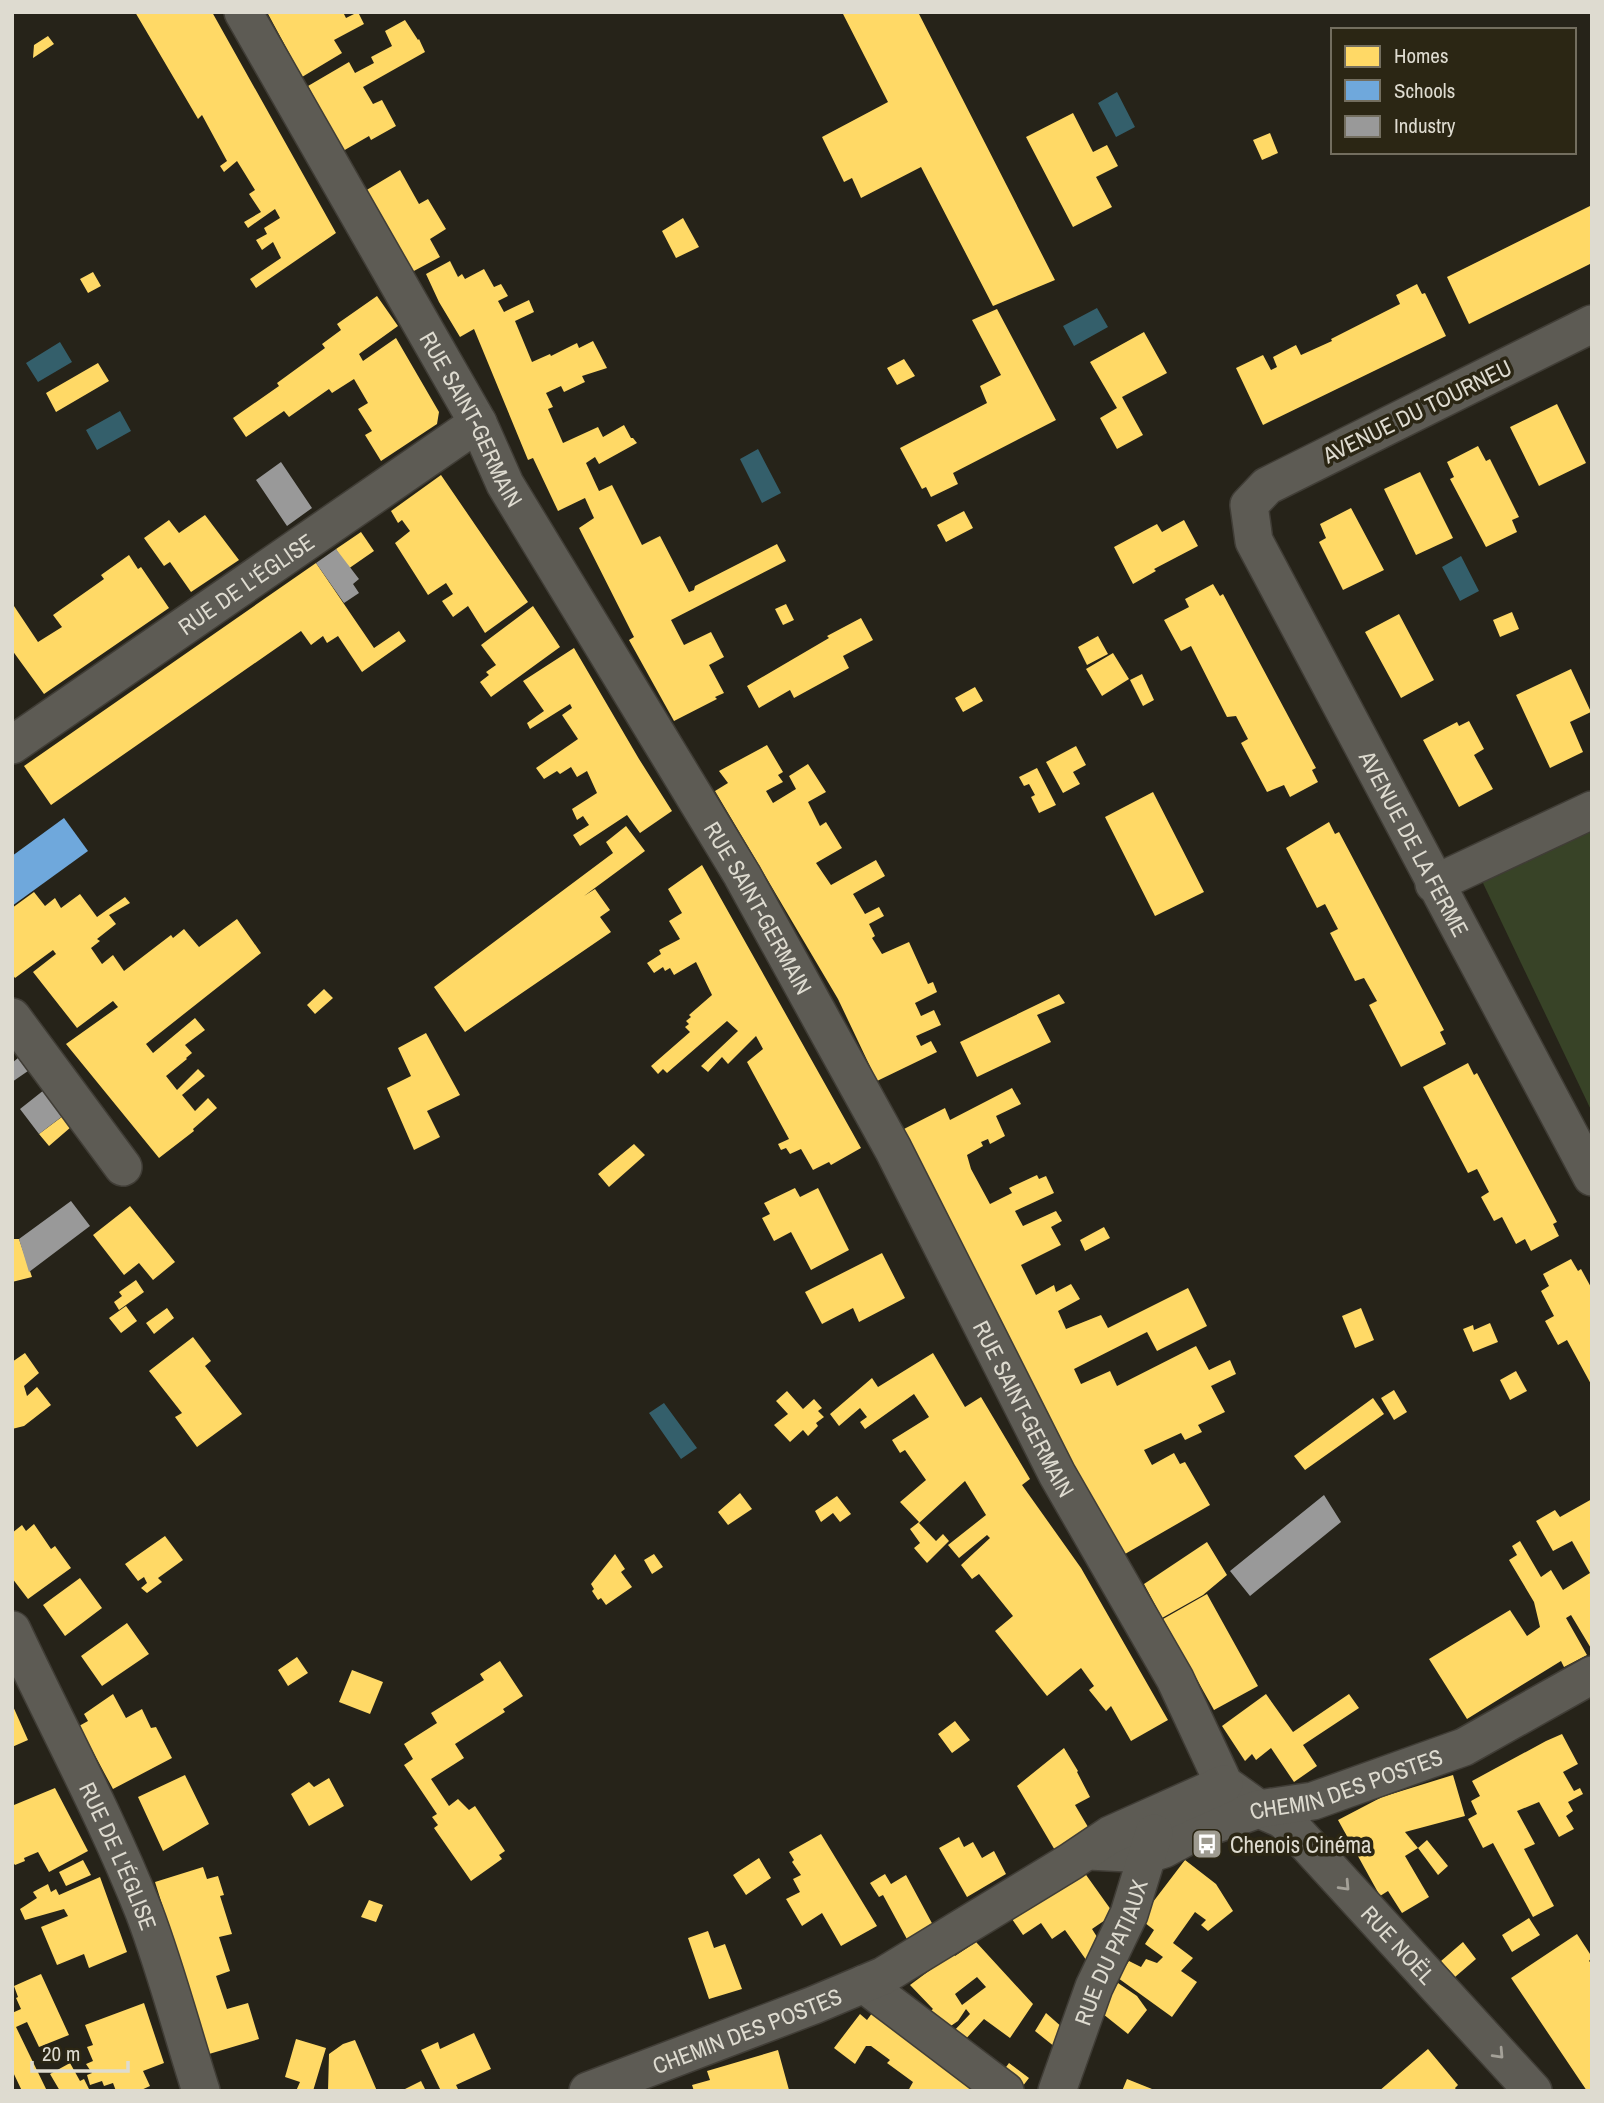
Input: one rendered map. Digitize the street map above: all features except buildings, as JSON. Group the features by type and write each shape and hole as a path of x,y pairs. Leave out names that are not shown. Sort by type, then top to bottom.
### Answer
{"street":[{"name":"RUE SAINT-GERMAIN","path":"243,12 478,423 505,484 741,874 893,1149 1057,1474 1175,1679 1224,1784 1259,1809"},
{"name":"AVENUE DU TOURNEU","path":"1249,505 1267,486 1592,324"},
{"name":"RUE DE L'ÉGLISE","path":"12,745 478,423"},
{"name":"AVENUE DE LA FERME","path":"1249,505 1254,541 1592,1177"},
{"path":"1434,884 1592,810"},
{"path":"12,1017 123,1167"},
{"name":"RUE DE L'ÉGLISE","path":"12,1630 114,1841 145,1914 201,2091"},
{"name":"CHEMIN DES POSTES","path":"1088,1851 1148,1854 1164,1849 1199,1830 1259,1809 1313,1801 1464,1747 1592,1675"},
{"name":"CHEMIN DES POSTES","path":"588,2091 814,2006 883,1976 1110,1835 1224,1784"},
{"name":"RUE NOËL","path":"1259,1809 1282,1819 1296,1832 1533,2091"},
{"name":"RUE DU PATIAUX","path":"1057,2091 1094,1987 1129,1913 1160,1813"},
{"name":"CHEMIN DES POSTES","path":"864,1984 1004,2091"}],"green space":[{"path":"1592,830 1592,1112 1482,881"}],"water":[{"path":"1117,92 1135,127 1116,137 1098,103"},
{"path":"1097,308 1108,327 1074,346 1063,326"},
{"path":"60,342 72,362 38,382 26,363"},
{"path":"120,411 131,431 97,450 86,430"},
{"path":"758,449 781,493 762,503 740,459"},
{"path":"1461,556 1479,591 1460,601 1442,567"},
{"path":"664,1403 697,1448 681,1459 649,1413"}],"place":[{"name":"Chenois Cinéma","path":"1207,1844"}]}
